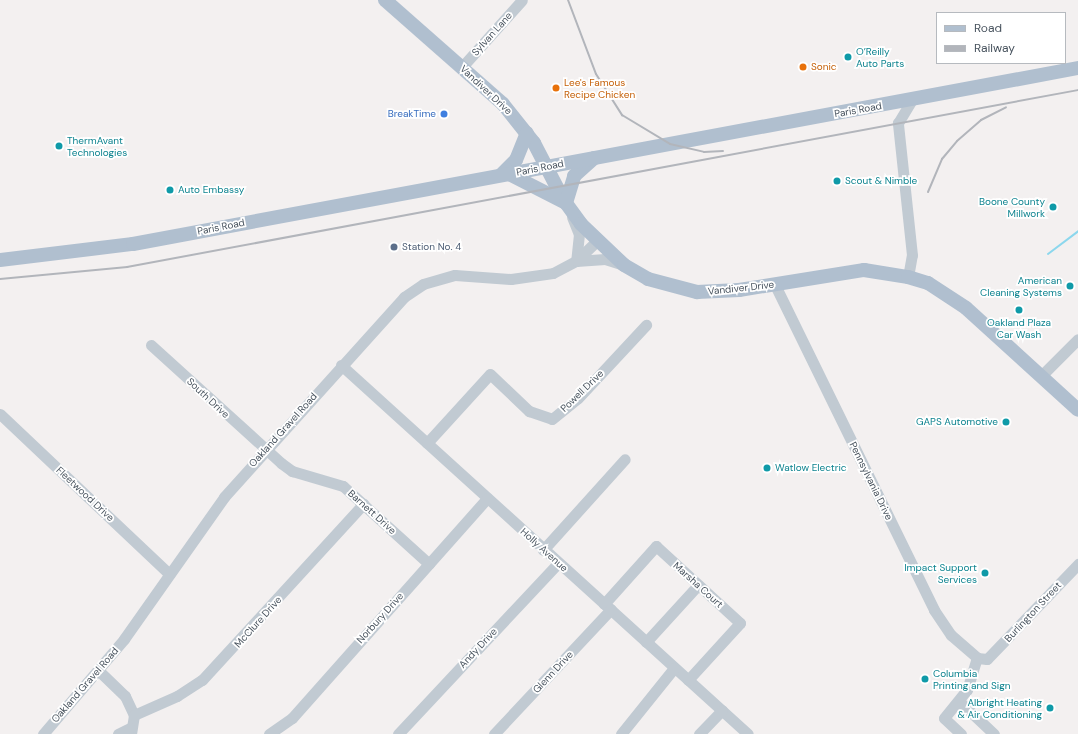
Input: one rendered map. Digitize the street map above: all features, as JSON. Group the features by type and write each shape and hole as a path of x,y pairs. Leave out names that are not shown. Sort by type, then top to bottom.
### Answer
{"main road":[{"name":"Vandiver Drive","path":"385,0 503,104 527,133 568,206 596,242 624,265 648,279 697,292 775,285 864,270 908,277 949,295 1042,376 1078,410"},
{"name":"Paris Road","path":"0,260 133,244 594,158 911,101 1078,68"},
{"path":"527,133 516,160 505,175 568,206 574,176 594,158"}],"street":[{"name":"Sylvan Lane","path":"461,68 522,0"},
{"path":"908,277 912,255 899,145 899,119 911,101"},
{"path":"568,206 579,234 576,261 605,259 624,265"},
{"name":"Oakland Gravel Road","path":"43,734 99,671 169,574 207,518 265,450 390,310 424,284 455,275 530,278 553,273 576,261 596,242"},
{"name":"Pennsylvania Drive","path":"775,285 934,610 951,635 982,659"},
{"name":"Powell Drive","path":"427,443 490,374 529,411 552,419 578,398 646,326"},
{"path":"1042,376 1078,339"},
{"name":"South Drive","path":"151,345 265,450"},
{"name":"Holly Avenue","path":"341,365 543,550 748,734"},
{"name":"Fleetwood Drive","path":"0,414 169,574"},
{"name":"Barnett Drive","path":"265,450 292,471 343,486 429,564"},
{"path":"543,550 625,459"},
{"name":"Norbury Drive","path":"269,734 292,718 487,498"},
{"name":"McClure Drive","path":"134,715 177,696 202,680 363,504"},
{"name":"Marsha Court","path":"656,546 740,623 688,680"},
{"name":"Glenn Drive","path":"494,734 608,607 656,546"},
{"name":"Andy Drive","path":"398,734 558,563"},
{"name":"Burlington Street","path":"982,659 1078,564"},
{"path":"646,642 698,585"},
{"path":"961,734 944,718 967,690 982,659"},
{"path":"620,734 674,668"},
{"path":"99,671 125,696 134,715 130,731 118,734"},
{"path":"959,701 994,734"},
{"path":"699,734 722,710"}],"waterway":[{"path":"1048,254 1078,231"}],"railway":[{"path":"568,0 596,74 622,115 670,144 704,152 723,151"},
{"path":"0,279 127,267 1078,90"},
{"path":"928,192 942,159 957,141 981,120 1006,107"}],"place":[{"name":"O’Reilly Auto Parts","path":"848,57"},
{"name":"Sonic","path":"803,67"},
{"name":"Lee's Famous Recipe Chicken","path":"556,88"},
{"name":"BreakTime","path":"444,114"},
{"name":"ThermAvant Technologies","path":"59,146"},
{"name":"Scout & Nimble","path":"837,181"},
{"name":"Auto Embassy","path":"170,190"},
{"name":"Boone County Millwork","path":"1053,207"},
{"name":"Station No. 4","path":"394,247"},
{"name":"American Cleaning Systems","path":"1070,286"},
{"name":"Oakland Plaza Car Wash","path":"1019,310"},
{"name":"GAPS Automotive","path":"1006,422"},
{"name":"Watlow Electric","path":"767,468"},
{"name":"Impact Support Services","path":"985,573"},
{"name":"Columbia Printing and Sign","path":"925,679"},
{"name":"Albright Heating & Air Conditioning","path":"1050,708"}]}
